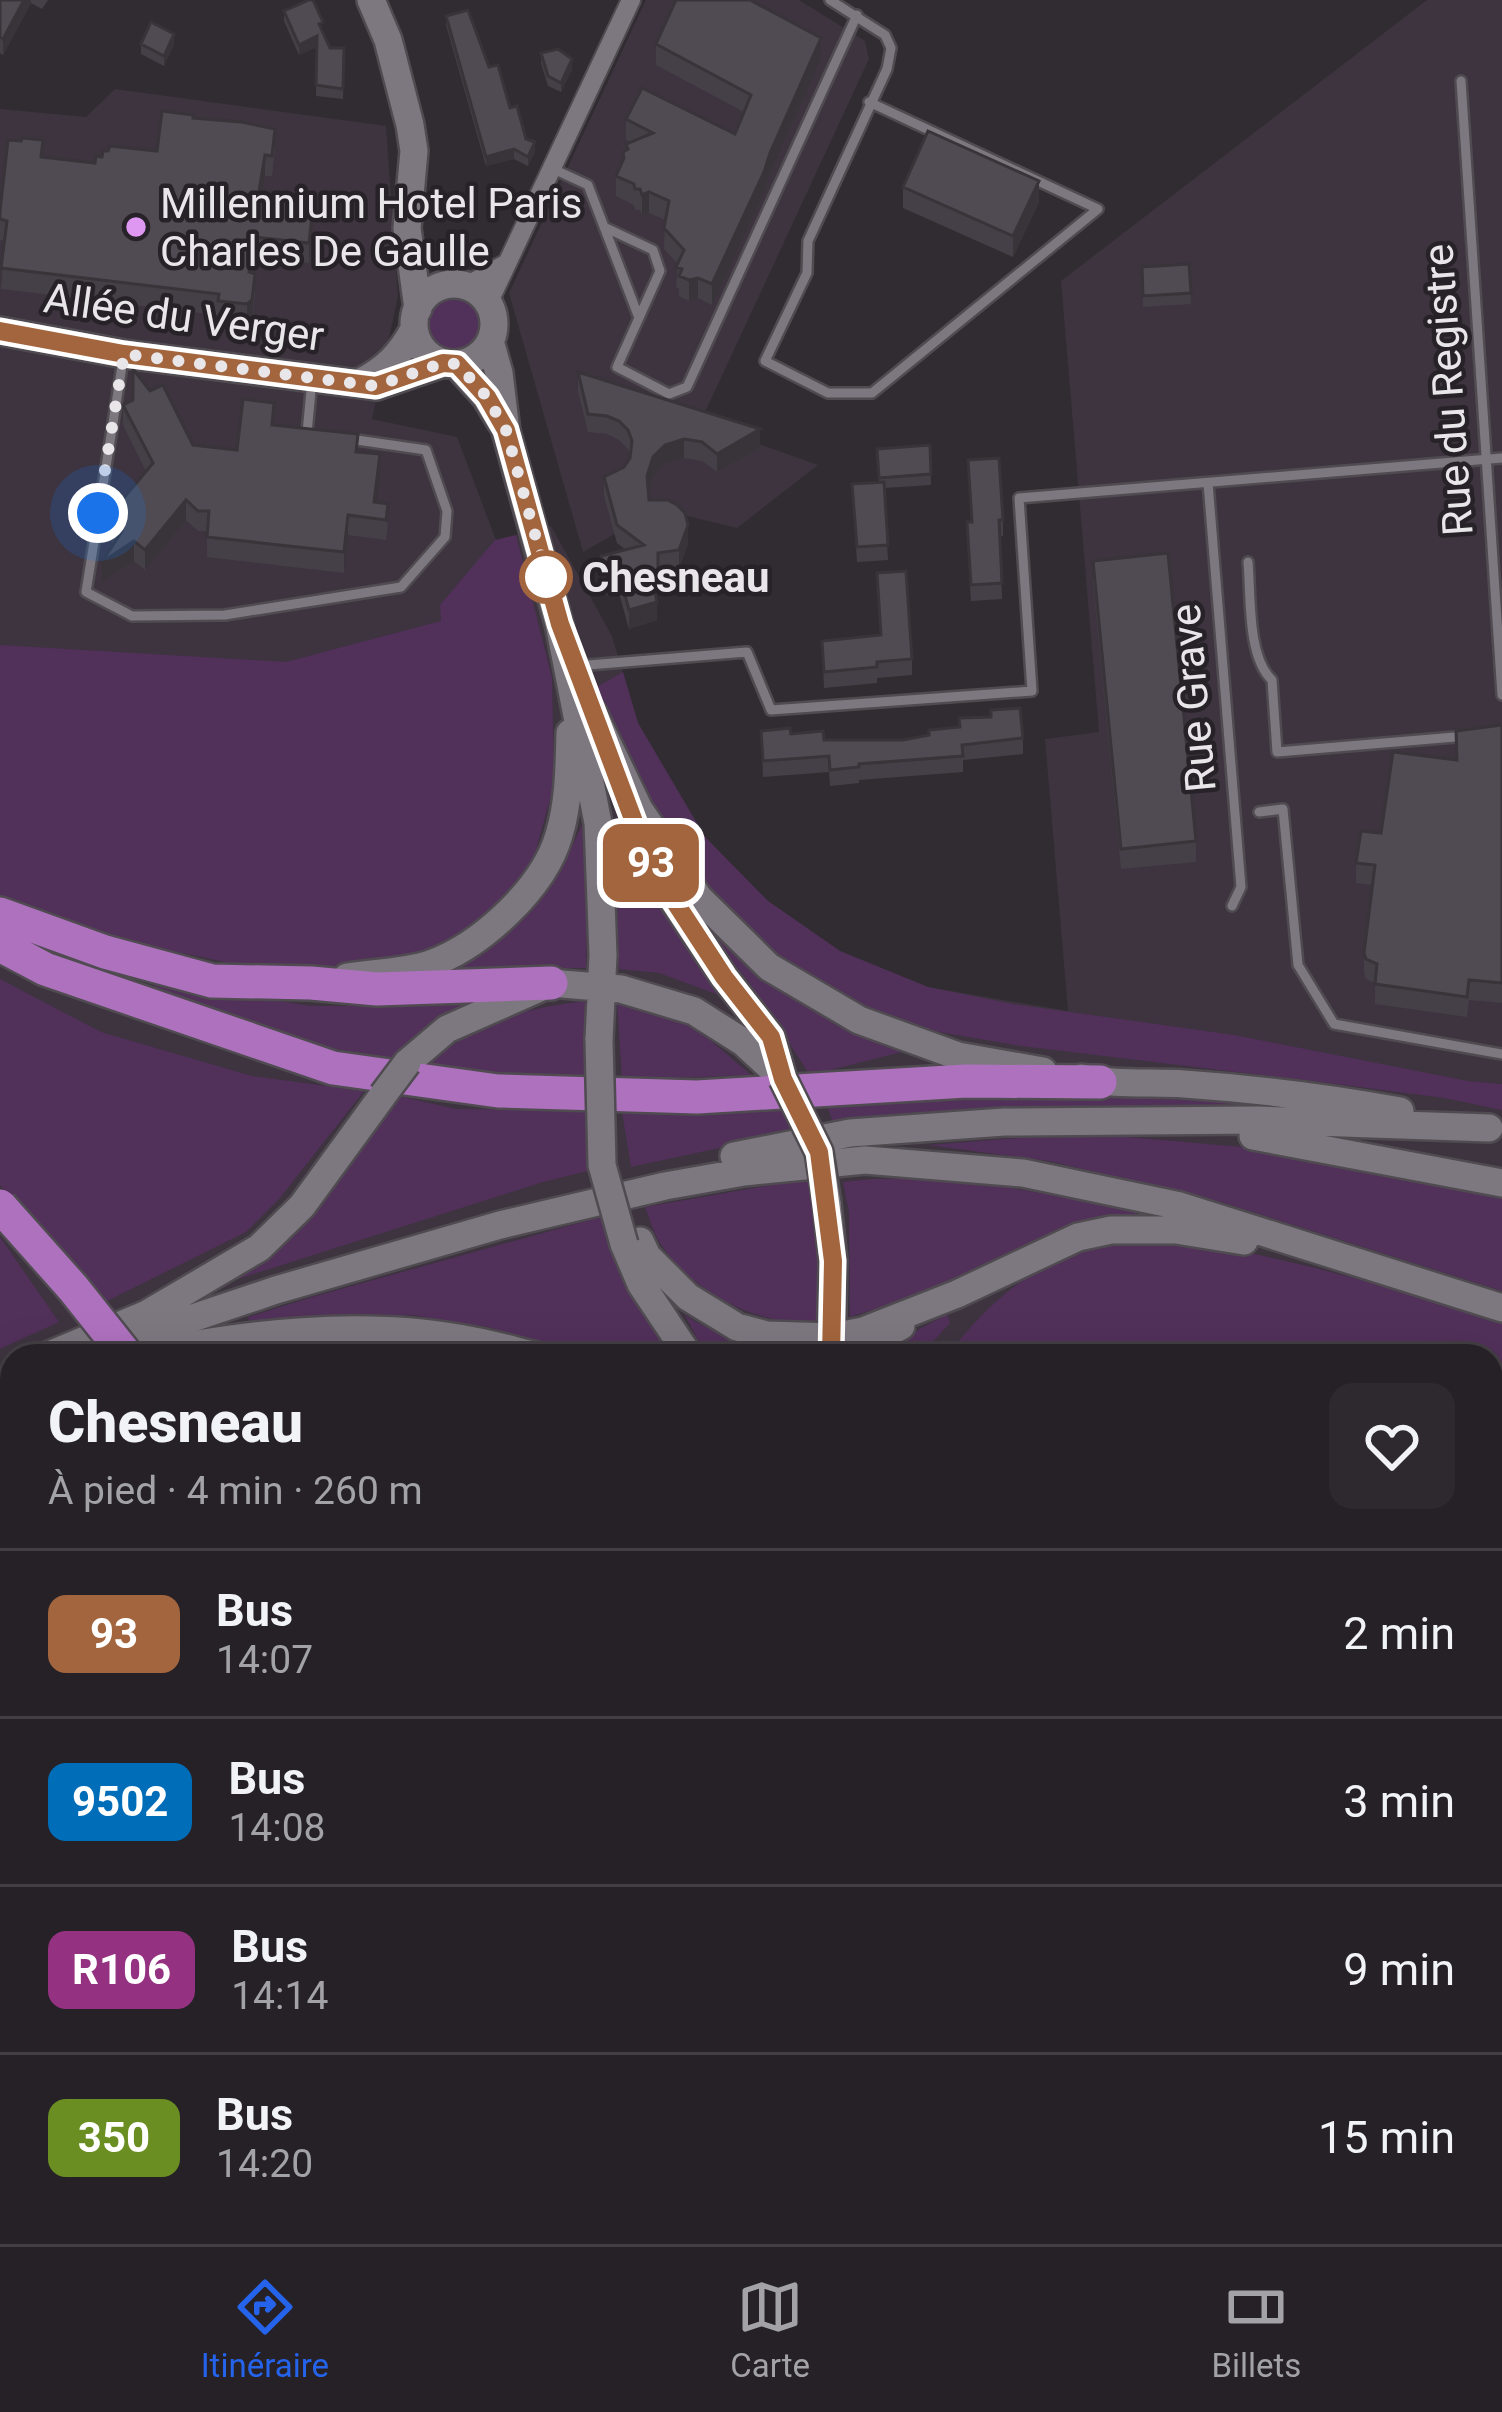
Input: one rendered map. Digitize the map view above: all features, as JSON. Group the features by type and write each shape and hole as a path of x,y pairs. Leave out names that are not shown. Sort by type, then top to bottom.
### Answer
{"highway":[{"path":"0,914 105,952 212,981 377,989 551,983"},
{"path":"0,945 45,968 333,1068 498,1091 697,1096 966,1081 1100,1082"},
{"path":"0,1206 119,1344"}],"main road":[{"path":"371,0 388,40 410,125 413,151 407,206 418,342 487,397 506,430"},
{"path":"409,248 425,267 468,292 494,321 490,341 506,430 574,673 598,823 602,1165 632,1243 641,1284 681,1344"},
{"path":"416,319 428,293 468,292"},
{"name":"Allée du Verger","path":"357,383 382,371 403,350 416,319"},
{"name":"Allée du Verger","path":"0,331 124,354 376,386 450,364"},
{"path":"450,364 476,357 490,341"},
{"path":"574,673 639,809 699,898 769,967 859,1020 958,1056 1100,1082 1276,1092 1495,1130"},
{"path":"311,983 430,964 480,936 514,908 538,879 558,839 569,787 574,673"},
{"path":"593,713 622,797 656,873 724,977 819,1152 833,1261 831,1344"},
{"path":"76,1344 147,1314 259,1248 302,1206 407,1063 447,1030 551,983 602,986 654,998 749,1030"},
{"path":"147,1314 172,1311 394,1239 632,1176 850,1133 1004,1122 1258,1120 1495,1130"},
{"path":"1086,1121 1277,1138 1502,1183"},
{"path":"124,1344 276,1290 500,1225 744,1172 884,1161 1023,1174 1180,1206 1502,1307"},
{"path":"837,1344 1078,1238 1111,1230 1176,1230 1342,1257"},
{"path":"632,1243 688,1297 737,1328 815,1344"},
{"path":"876,1344 957,1294"},
{"path":"196,1344 344,1331 396,1332 487,1344"}],"street":[{"path":"468,292 507,263 631,0"}],"lane":[{"path":"830,0 885,35 891,48 886,69 869,103 808,242 807,274 765,361 828,393 872,393 1098,209 869,103"},
{"path":"604,227 653,250 660,271 617,367 669,394 687,387 857,15"},
{"name":"Rue du Registre","path":"1461,81 1502,695"},
{"path":"551,168 588,185 639,318"},
{"path":"124,354 86,592 132,616 225,615 401,587 446,537 448,511 426,450 346,439"},
{"path":"312,379 307,433 327,436"},
{"path":"574,673 747,652 771,710 1032,691 1018,498 1502,458"},
{"name":"Rue Grave","path":"1208,483 1241,886 1232,906"},
{"path":"1248,562 1255,648 1264,673 1272,680 1277,752 1480,735"},
{"path":"1259,812 1283,809 1298,965 1334,1024 1502,1054"}],"shaded area":[{"path":"646,0 799,0 865,41 869,59 700,423 818,465 737,528 658,509 583,552 509,293"},
{"path":"1427,0 1502,0 1502,1344 0,1344 0,109 86,117 115,89 386,126 398,296 372,419 457,437 496,540 551,526 612,636 638,723 705,837 768,901 840,951 928,987 1068,1011 1045,739 1099,732 1061,281"},
{"path":"452,295 472,304 481,324 472,344 452,353 432,344 423,324 432,304"},
{"path":"516,535 552,678 554,785 534,857 507,903 459,937 409,958 322,972 260,969 123,941 0,902 0,645 286,662 441,621 440,605 495,540"},
{"path":"623,672 638,723 705,837 768,901 840,951 928,987 1013,1004 1234,1035 1502,1084 1502,1110 1444,1098 1021,1046 875,1015 772,952 723,908 644,793 597,687"},
{"path":"619,817 671,920 724,997 659,973 619,969 615,823"},
{"path":"583,823 586,968 401,979 534,903 562,867"},
{"path":"694,914 914,1049 810,1075 751,985"},
{"path":"0,979 101,1032 252,1076 364,1091 279,1199 246,1232 107,1301 0,1185"},
{"path":"154,984 310,1006 378,1006 485,995 452,1013 395,1059 302,1043 156,993"},
{"path":"617,1000 661,1010 702,1033 751,1075 622,1080"},
{"path":"587,1001 587,1081 428,1066 464,1037 502,1019"},
{"path":"1104,1093 1250,1104 1252,1113 1096,1109 891,1115 834,1125 826,1103"},
{"path":"394,1095 456,1109 587,1111 592,1170 219,1285 276,1251 312,1216"},
{"path":"779,1103 795,1132 631,1167 622,1112"},
{"path":"1116,1136 1253,1148 1502,1196 1502,1291 1218,1201 1049,1161 928,1145"},
{"path":"812,1178 818,1322 753,1313 712,1293 664,1249 645,1207"},
{"path":"954,1179 1138,1209 1136,1217 1073,1227 922,1294 850,1317 849,1212 843,1182"},
{"path":"604,1216 672,1344 545,1344 488,1327 411,1315 250,1325 248,1317"},
{"path":"0,1237 59,1322 11,1344 0,1344"},
{"path":"1175,1241 1299,1264 1502,1322 1502,1344 957,1344 998,1300 1038,1271 1083,1251"},
{"path":"947,1314 950,1323 931,1344 893,1344"},
{"path":"685,1315 755,1344 700,1344"}],"building":[{"path":"0,0 24,0 3,39 0,37"},
{"path":"309,0 323,22 319,24 330,48 344,48 343,89 316,85 317,36 299,45 284,11"},
{"path":"676,0 750,0 821,38 712,284 679,276 682,269 676,267 684,250 664,228 669,201 649,192 642,195 634,184 616,176 626,144 653,133 626,119 642,88 735,134 751,95 656,44"},
{"path":"468,10 489,67 498,65 510,108 517,106 526,139 535,142 528,157 514,149 486,157 446,16"},
{"path":"151,22 174,34 164,56 141,44"},
{"path":"558,49 572,59 561,83 548,76 541,53"},
{"name":"Millennium Hotel Paris Charles De Gaulle","path":"162,111 275,129 272,156 265,155 259,191 314,198 309,243 254,237 249,272 255,274 252,300 247,304 218,301 219,294 1,268 7,221 0,219 0,211 8,140 43,140 41,157 95,163 96,156 102,157 110,146 157,151"},
{"path":"928,131 1039,181 1013,236 903,187"},
{"path":"1189,264 1191,293 1143,296 1142,267"},
{"path":"133,369 150,391 163,385 193,445 237,450 243,399 274,403 272,425 358,434 356,452 380,454 374,502 388,504 386,520 348,515 344,552 207,537 209,511 198,511 186,500 145,550 134,541 102,562 122,531 107,518 153,463 123,405 133,400"},
{"path":"578,372 760,429 717,454 702,442 684,439 665,445 653,457 647,476 649,500 677,505 688,525 679,550 658,553 658,571 652,580 657,602 629,610 619,574 607,577 601,556 644,545 617,525 604,477 624,467 632,441 619,421 588,414"},
{"path":"930,445 931,474 879,478 877,449"},
{"path":"999,458 1002,583 971,585 968,460"},
{"path":"884,482 888,545 857,547 852,484"},
{"path":"1168,553 1196,841 1121,849 1093,561"},
{"path":"906,571 912,659 824,672 822,641 881,635 877,573"},
{"path":"1020,708 1023,738 962,745 963,756 830,770 829,756 763,761 761,731 823,731 824,740 903,740 929,735 929,730 960,727 959,718 991,717 991,710"},
{"path":"1502,725 1502,983 1469,980 1467,997 1375,984 1377,964 1364,953 1375,865 1356,863 1361,831 1381,833 1393,752 1457,760 1456,731"}],"bus line":[{"name":"93","path":"0,331 124,354 376,386 420,369 457,364 487,397 506,430 560,624 622,797 656,873 724,977 771,1037 783,1079 819,1152 833,1261 831,1344"}],"place":[{"name":"Millennium Hotel Paris Charles De Gaulle","path":"136,227"},
{"name":"Chesneau","path":"546,577"}],"route":[{"path":"98,513 124,354 376,386 420,369 457,364 487,397 506,430 551,592 546,577"}]}
